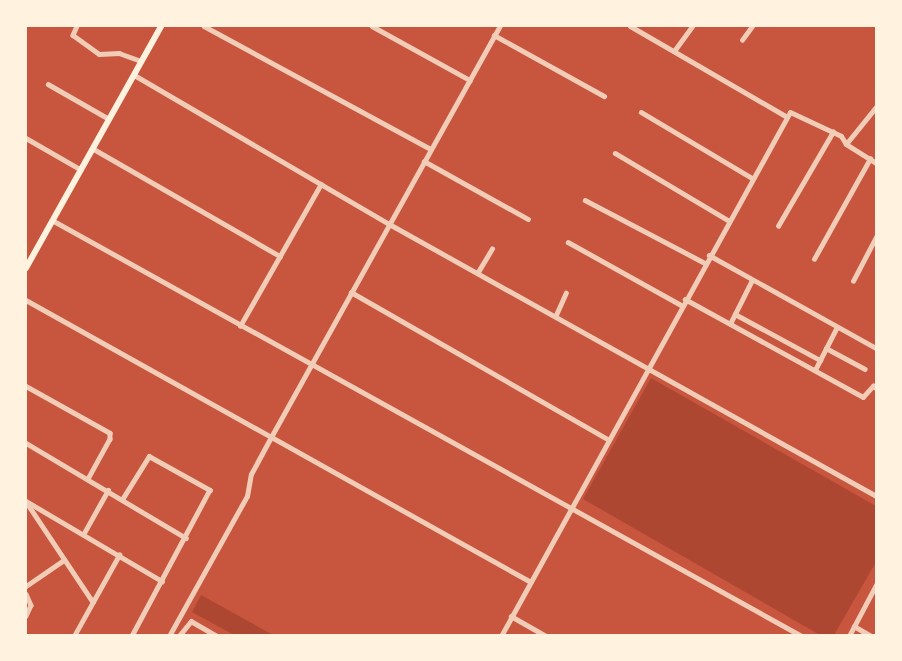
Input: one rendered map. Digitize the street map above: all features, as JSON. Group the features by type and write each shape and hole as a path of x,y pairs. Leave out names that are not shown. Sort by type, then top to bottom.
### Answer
{"main road":[{"path":"26,268 161,26"}],"street":[{"path":"77,26 73,35 99,54 119,53 141,61"},
{"path":"204,26 431,149"},
{"path":"372,26 470,80"},
{"path":"169,636 247,496 251,474 271,437 500,26"},
{"path":"630,26 789,114 832,132 876,163"},
{"path":"674,51 692,26"},
{"path":"742,40 752,26"},
{"path":"494,35 604,96"},
{"path":"134,75 390,224 876,496"},
{"path":"48,84 109,119"},
{"path":"846,144 876,107"},
{"path":"641,112 752,178"},
{"path":"501,636 646,366 789,114"},
{"path":"778,226 832,132"},
{"path":"26,138 80,169"},
{"path":"92,148 280,256"},
{"path":"615,153 728,220"},
{"path":"814,259 870,159"},
{"path":"424,161 528,219"},
{"path":"240,326 321,184"},
{"path":"585,200 705,263"},
{"path":"52,220 310,366 802,636"},
{"path":"853,281 876,237"},
{"path":"568,242 730,324 863,397 873,386 876,388"},
{"path":"478,272 492,249"},
{"path":"709,255 876,348"},
{"path":"730,324 752,280"},
{"path":"351,292 608,439"},
{"path":"556,315 566,293"},
{"path":"26,300 531,582"},
{"path":"735,314 820,360"},
{"path":"815,370 837,327"},
{"path":"826,348 865,369"},
{"path":"26,386 110,433 110,439 88,479"},
{"path":"26,443 123,498 186,538"},
{"path":"123,498 149,456 208,487 210,495 132,636"},
{"path":"84,533 108,490"},
{"path":"93,602 26,501 84,533 162,581"},
{"path":"74,636 119,555"},
{"path":"26,586 64,560"},
{"path":"849,636 876,588"},
{"path":"26,594 31,605 26,616"},
{"path":"511,616 546,636"},
{"path":"179,636 189,622 216,635"},
{"path":"854,626 871,636"}],"shaded area":[{"path":"651,378 876,506 876,562 834,635 820,635 583,499"},
{"path":"201,595 273,635 234,635 192,612"}]}
